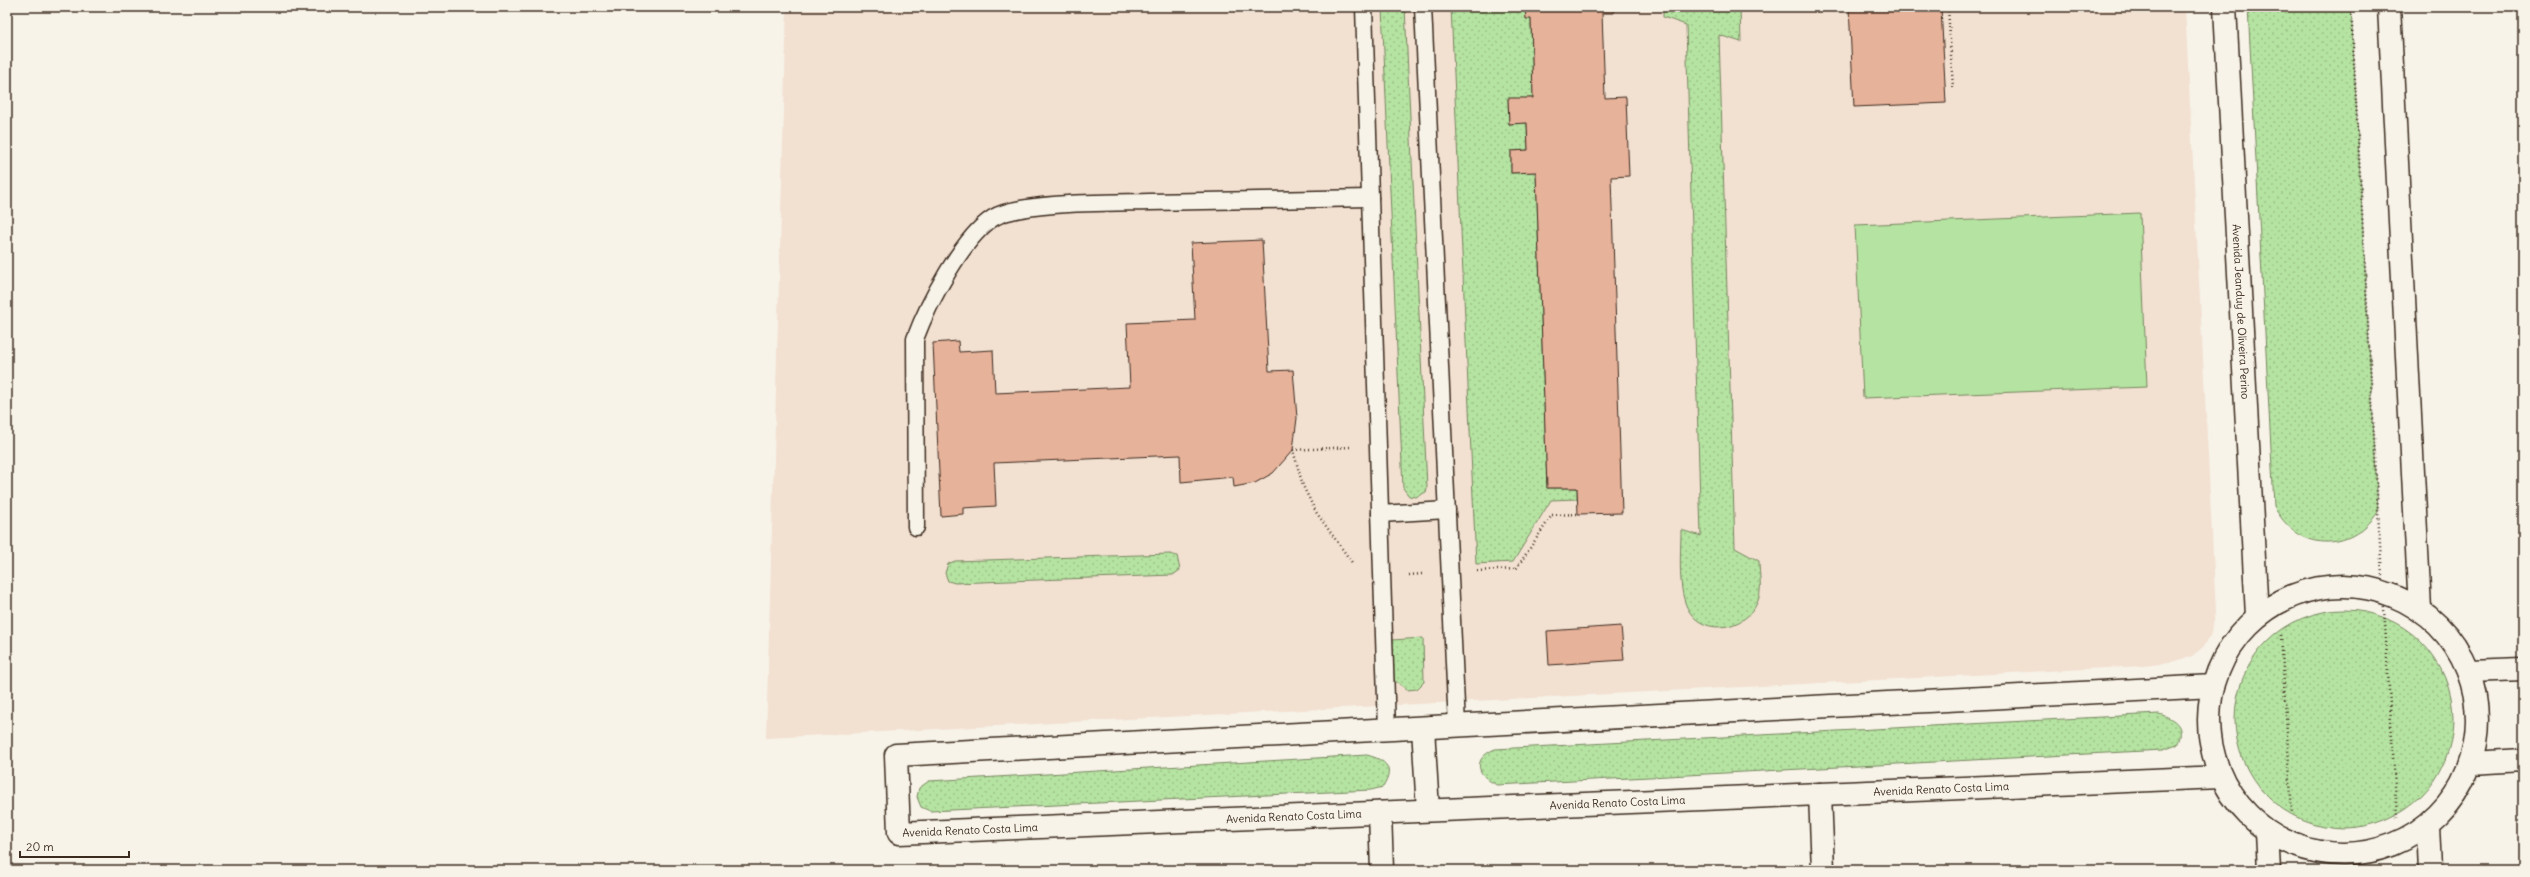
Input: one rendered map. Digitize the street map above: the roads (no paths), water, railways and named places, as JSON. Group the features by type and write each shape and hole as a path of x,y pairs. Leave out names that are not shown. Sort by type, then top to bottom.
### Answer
{"street":[{"name":"Avenida Jeanduy de Oliveira Perino","path":"2225,7 2256,616"},
{"path":"2389,7 2420,610"},
{"path":"2330,586 2357,586 2383,591 2420,610 2449,637 2469,671 2478,717 2471,762 2454,797 2428,825 2399,843 2370,853 2340,855 2310,851 2266,831 2241,807 2221,777 2212,748 2209,724 2213,686 2229,647 2256,616 2279,601 2303,590 2330,586"},
{"path":"2469,671 2523,669"},
{"name":"Avenida Renato Costa Lima","path":"2213,686 896,755 899,833 2221,777"},
{"path":"1423,728 1428,810"},
{"path":"2471,762 2523,760"},
{"path":"1820,794 1823,870"},
{"path":"1380,813 1382,870"},
{"path":"2428,825 2430,870"},
{"path":"2266,831 2268,870"}],"lane":[{"path":"1364,7 1387,730"},
{"path":"1423,7 1457,726"},
{"path":"916,527 915,339 927,311 964,247 979,230 994,217 1013,211 1069,204 1370,198"},
{"path":"1380,514 1447,510"}]}
